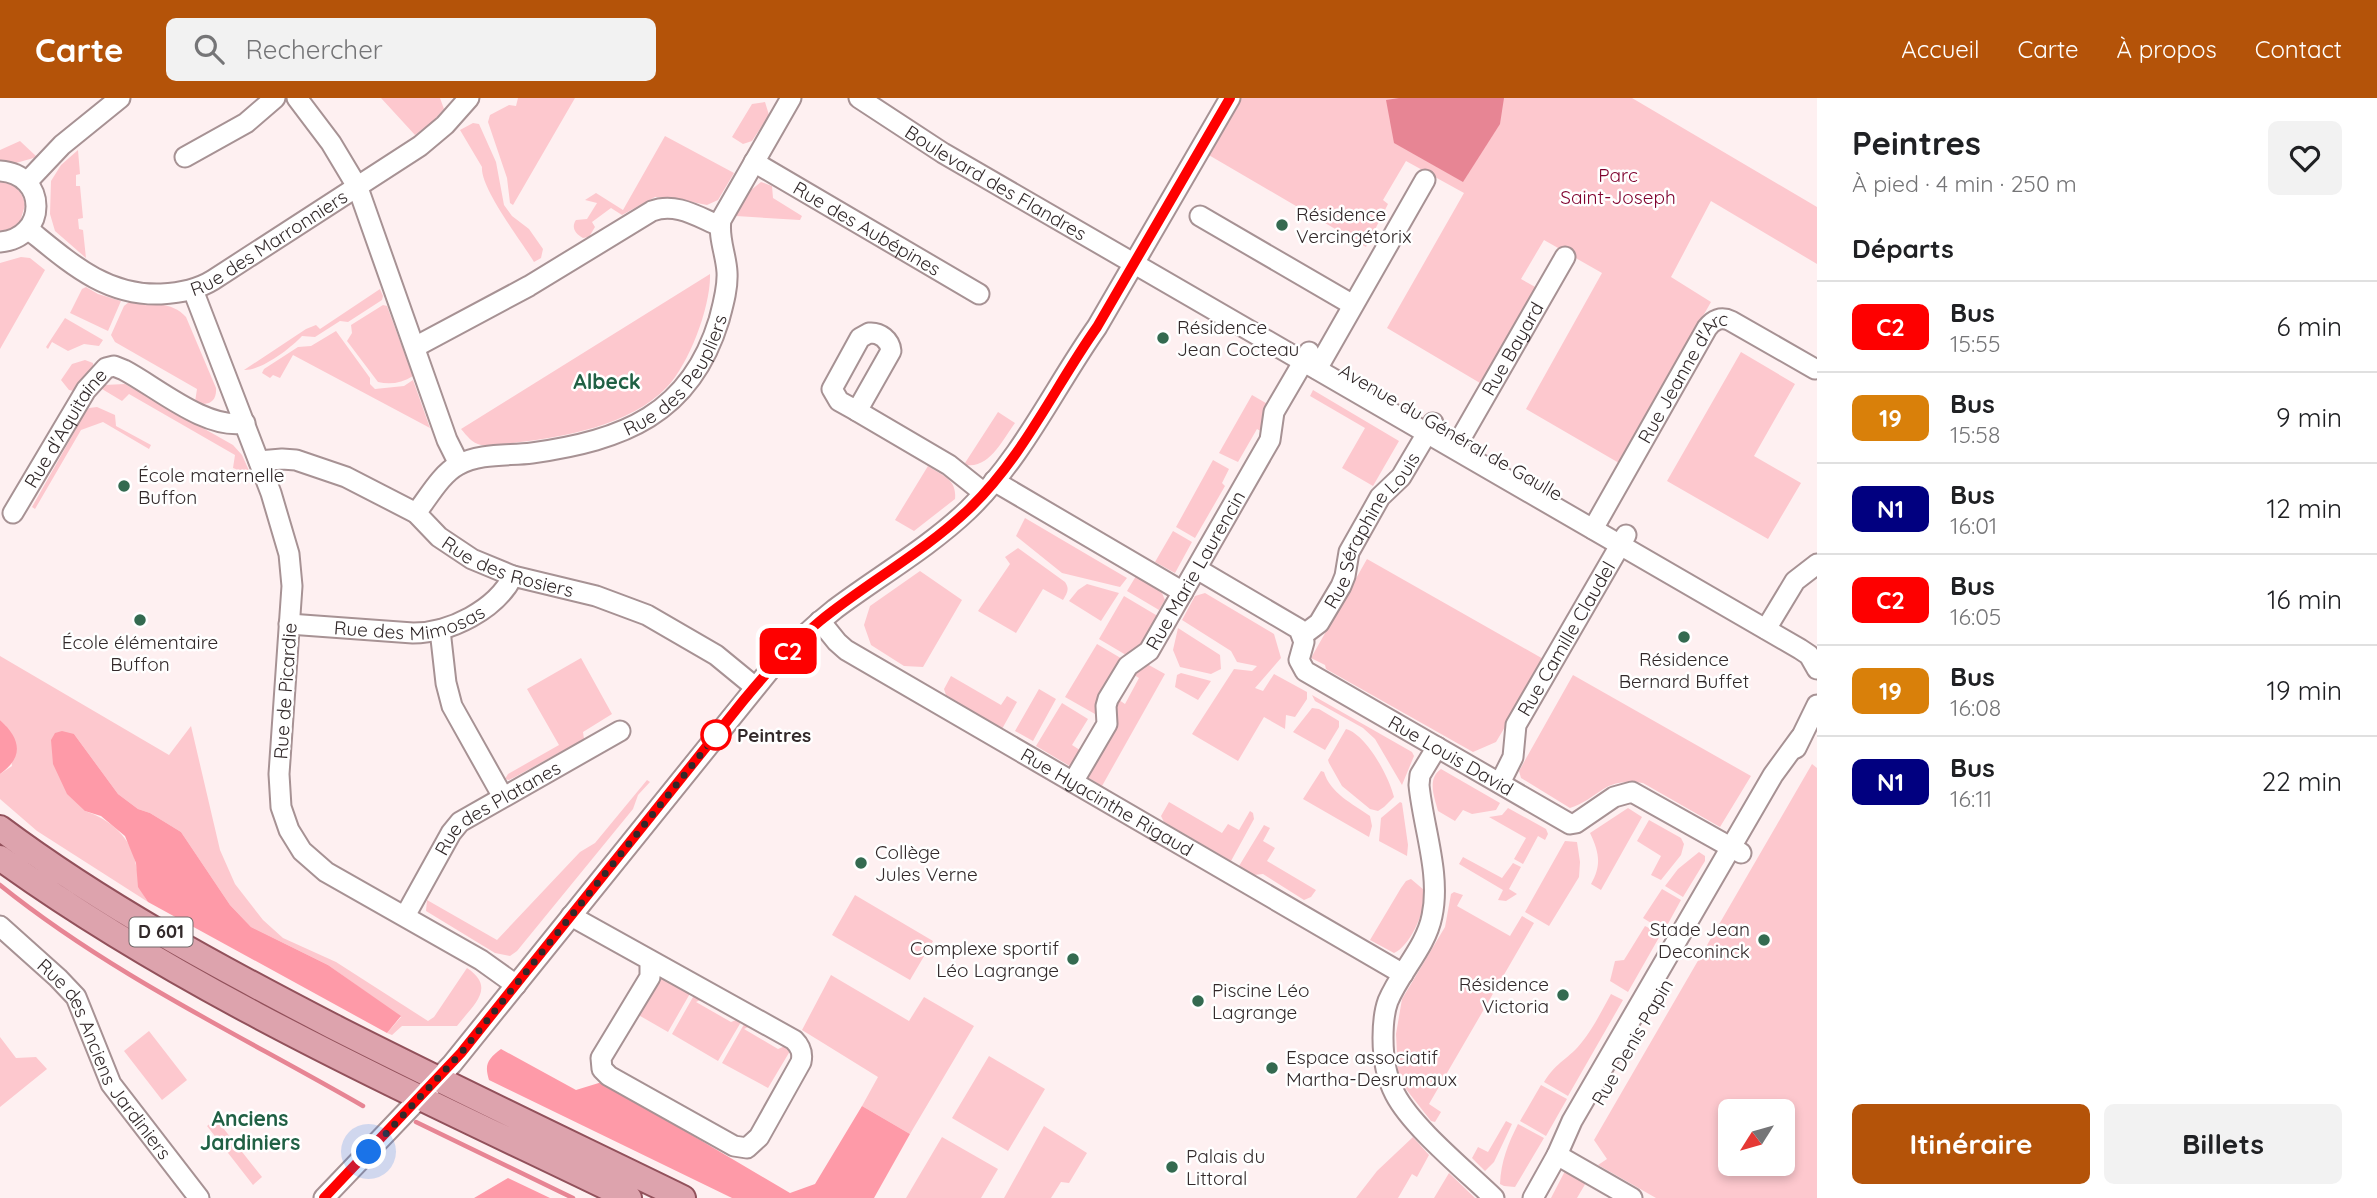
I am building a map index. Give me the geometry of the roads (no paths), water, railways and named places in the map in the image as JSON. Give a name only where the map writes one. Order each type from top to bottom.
[{"type":"main road","name":"D 601","points":[[0,828],[93,891],[212,962],[438,1079],[684,1198]]},
{"type":"main road","name":"D 601","points":[[0,858],[68,904],[157,958],[290,1031],[629,1198]]},
{"type":"street","points":[[26,182],[62,145],[120,98]]},
{"type":"street","points":[[185,157],[246,123],[275,98]]},
{"type":"street","points":[[297,98],[331,143],[358,188],[429,139],[469,98]]},
{"type":"street","points":[[415,347],[529,286],[652,211],[671,207],[720,226],[791,98]]},
{"type":"street","name":"Boulevard des Flandres","points":[[861,98],[950,142],[1132,255]]},
{"type":"street","points":[[324,1198],[438,1079],[755,687],[820,621],[939,534],[989,487],[1033,431],[1081,348],[1097,327],[1215,98]]},
{"type":"street","points":[[1132,255],[1230,98]]},
{"type":"street","name":"Rue des Aubépines","points":[[754,162],[979,294]]},
{"type":"street","points":[[0,171],[13,173],[26,182],[36,205],[34,218],[28,229],[15,239],[0,242]]},
{"type":"street","name":"Rue Marie Laurencin","points":[[1073,782],[1107,724],[1106,706],[1114,689],[1128,666],[1149,651],[1269,440],[1274,412],[1353,305],[1425,180]]},
{"type":"street","name":"Rue des Marronniers","points":[[28,229],[80,271],[113,287],[144,294],[166,294],[193,290],[213,280],[358,188],[447,440],[459,464]]},
{"type":"street","points":[[1199,215],[1353,305]]},
{"type":"street","name":"Rue des Peupliers","points":[[459,464],[481,458],[544,451],[605,437],[641,422],[672,401],[698,369],[719,319],[727,277],[720,226]]},
{"type":"street","name":"Avenue du Général de Gaulle","points":[[1132,255],[1769,624]]},
{"type":"street","name":"Rue Bayard","points":[[1461,438],[1565,257]]},
{"type":"street","name":"Rue de Picardie","points":[[193,290],[281,519],[289,554],[292,586],[279,774],[280,801],[287,824],[299,846],[321,869],[488,964],[516,985]]},
{"type":"street","name":"Rue Jeanne d'Arc","points":[[1596,524],[1707,328],[1714,321],[1727,319],[1815,369]]},
{"type":"street","name":"Rue d'Aquitaine","points":[[13,513],[86,390],[106,368],[114,366],[124,370],[210,420],[231,425],[245,423]]},
{"type":"street","points":[[857,411],[989,487],[1184,592]]},
{"type":"street","name":"Avenue du Général de Gaulle","points":[[1431,428],[1461,438],[1596,524]]},
{"type":"street","name":"Rue Séraphine Louis","points":[[1303,635],[1319,622],[1341,586],[1349,552],[1380,497],[1401,477],[1431,428]]},
{"type":"street","name":"Rue des Rosiers","points":[[259,461],[296,460],[338,474],[416,513],[432,531],[456,549],[493,569],[596,596],[647,615],[716,655],[755,687]]},
{"type":"street","points":[[416,513],[459,464]]},
{"type":"street","name":"Rue Camille Claudel","points":[[1500,783],[1513,757],[1516,725],[1624,540]]},
{"type":"street","points":[[1769,624],[1795,582],[1817,564]]},
{"type":"street","points":[[1197,569],[1293,624],[1303,635]]},
{"type":"street","name":"Rue des Mimosas","points":[[289,624],[413,634],[440,630],[491,603],[506,588],[513,576]]},
{"type":"street","name":"Rue Hyacinthe Rigaud","points":[[820,621],[846,650],[1403,974]]},
{"type":"street","points":[[1769,624],[1817,646]]},
{"type":"street","points":[[1769,624],[1805,653],[1817,669]]},
{"type":"street","points":[[440,630],[446,683],[452,706],[503,797]]},
{"type":"street","name":"Rue Louis David","points":[[1303,635],[1304,642],[1298,660],[1303,669],[1572,824],[1617,795],[1636,793],[1736,851]]},
{"type":"street","name":"Rue Denis Papin","points":[[1533,1198],[1572,1121],[1736,851],[1773,775],[1800,738],[1816,705]]},
{"type":"street","name":"Rue des Platanes","points":[[405,916],[455,827],[466,818],[620,731]]},
{"type":"street","points":[[1437,747],[1420,775],[1419,785],[1434,887],[1433,914],[1428,930],[1389,1000],[1385,1015],[1384,1051],[1390,1082],[1400,1103],[1494,1198]]},
{"type":"street","points":[[571,916],[794,1040],[800,1048],[801,1062],[759,1137],[747,1148],[734,1146],[609,1076],[602,1069],[601,1058],[650,977],[650,961]]},
{"type":"street","name":"Rue des Anciens Jardiniers","points":[[0,926],[76,997],[111,1084],[200,1198]]},
{"type":"street","points":[[1557,1155],[1632,1198]]},
{"type":"waterway","points":[[0,885],[87,948],[132,976],[363,1106]]},
{"type":"waterway","points":[[416,1122],[573,1198]]},
{"type":"place","name":"Résidence Vercingétorix","points":[[1282,225]]},
{"type":"place","name":"Résidence Jean Cocteau","points":[[1163,338]]},
{"type":"place","name":"École maternelle Buffon","points":[[124,486]]},
{"type":"place","name":"École élémentaire Buffon","points":[[140,620]]},
{"type":"place","name":"Résidence Bernard Buffet","points":[[1684,637]]},
{"type":"place","name":"Peintres","points":[[716,735]]},
{"type":"place","name":"Collège Jules Verne","points":[[861,863]]},
{"type":"place","name":"Stade Jean Deconinck","points":[[1764,940]]},
{"type":"place","name":"Complexe sportif Léo Lagrange","points":[[1073,959]]},
{"type":"place","name":"Résidence Victoria","points":[[1563,995]]},
{"type":"place","name":"Piscine Léo Lagrange","points":[[1198,1001]]},
{"type":"place","name":"Espace associatif Martha-Desrumaux","points":[[1272,1068]]},
{"type":"place","name":"Palais du Littoral","points":[[1172,1167]]},
{"type":"district","name":"Albeck","points":[[607,382]]},
{"type":"district","name":"Anciens Jardiniers","points":[[250,1131]]},
{"type":"park label","name":"Parc Saint-Joseph","points":[[1618,186]]}]
